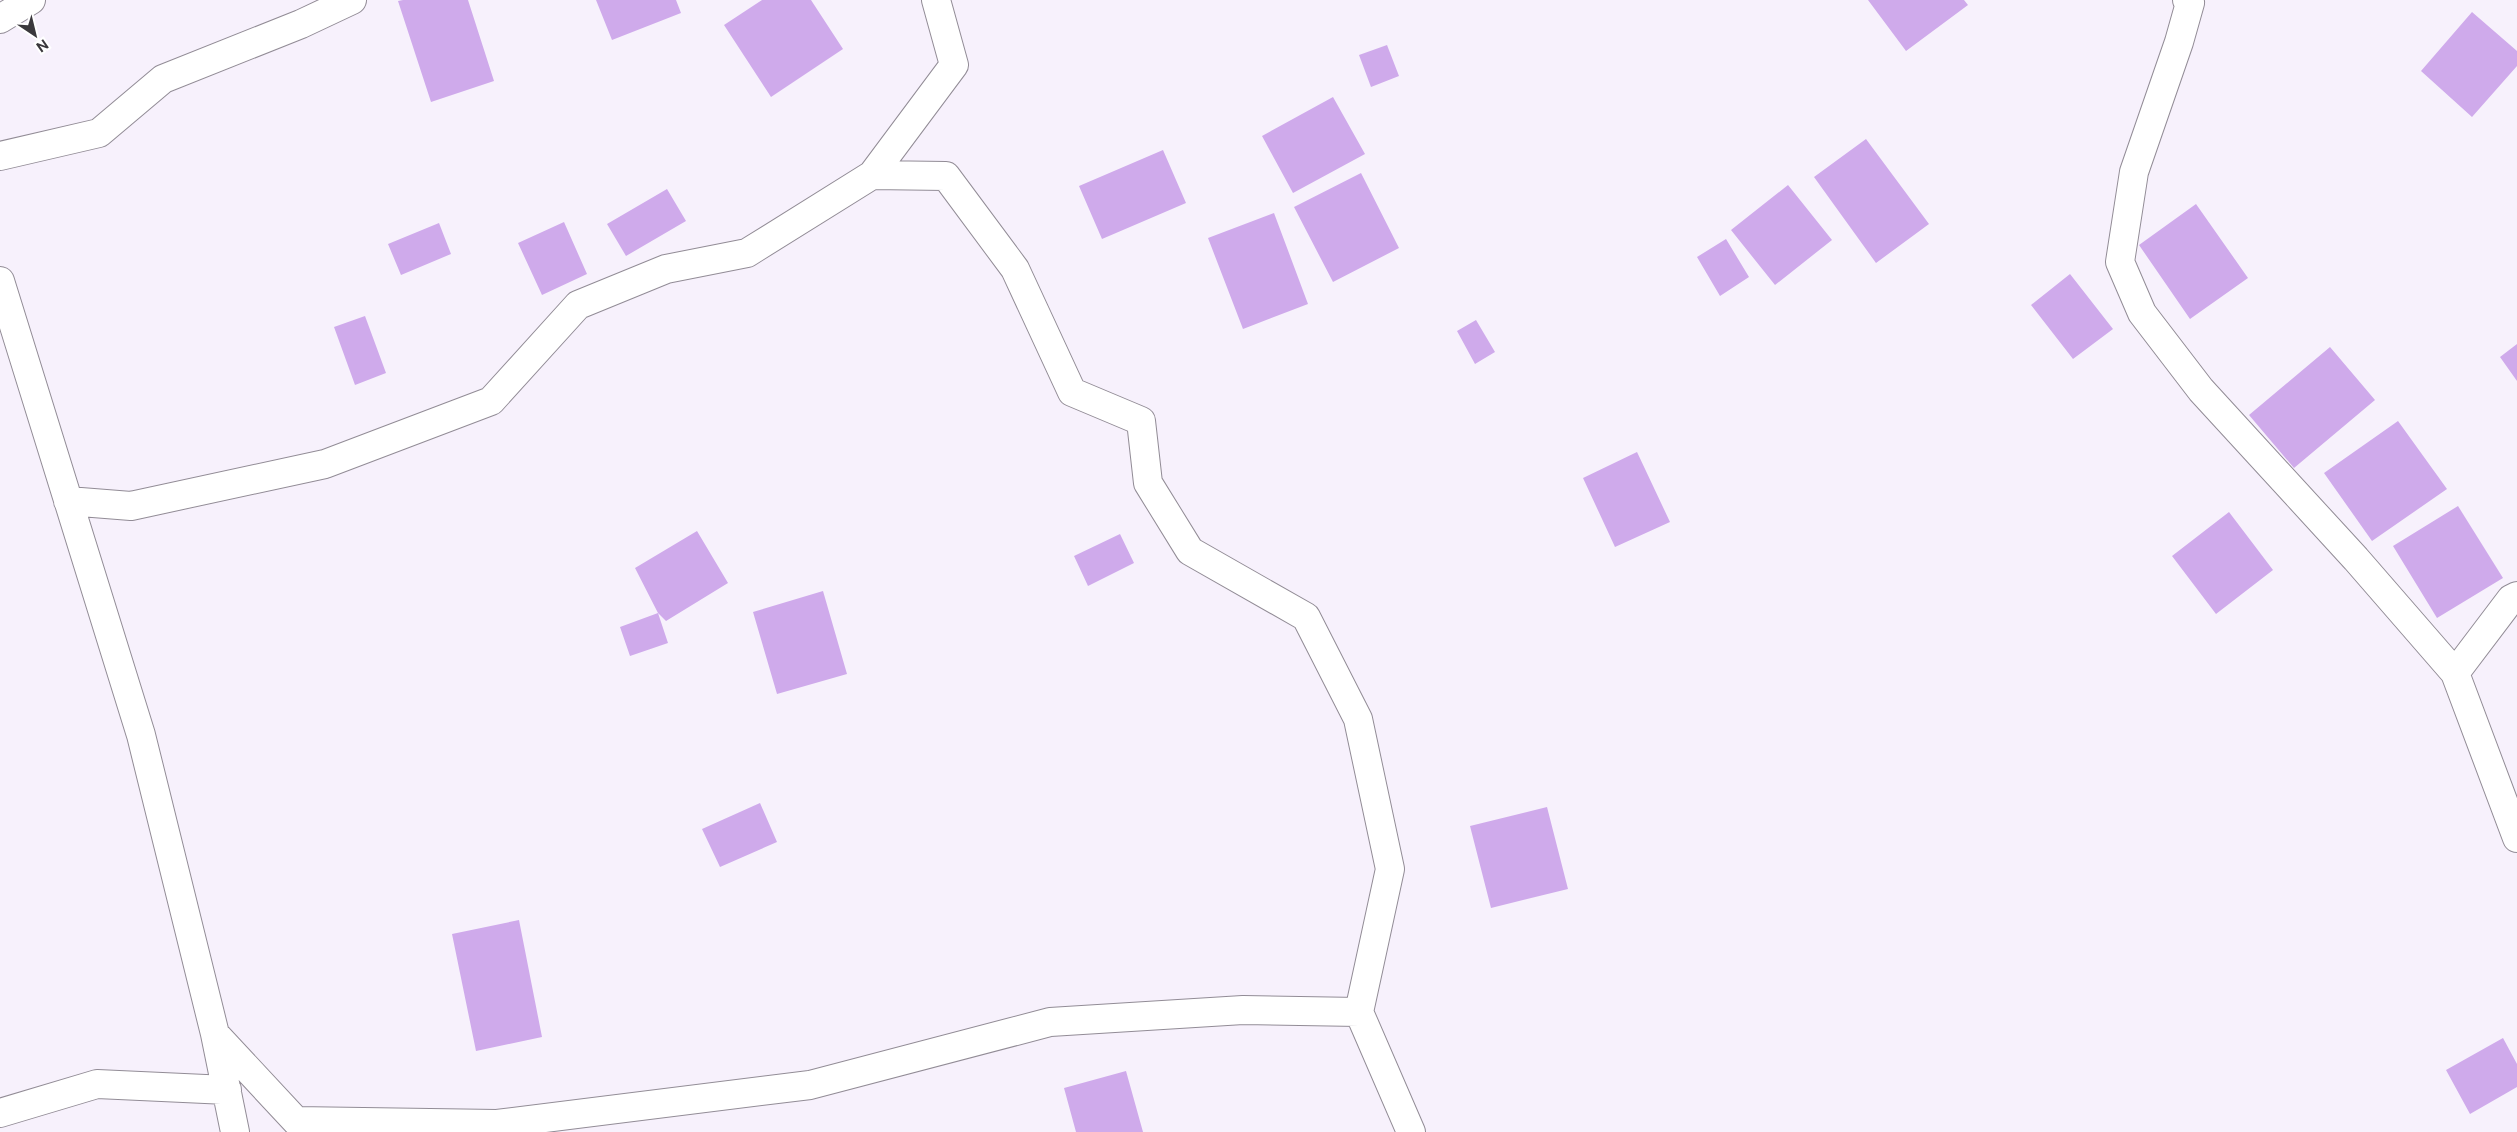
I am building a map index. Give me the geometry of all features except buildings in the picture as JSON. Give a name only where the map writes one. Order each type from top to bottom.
[{"type":"street","points":[[0,19],[31,0]]},
{"type":"street","points":[[0,156],[99,133],[163,79],[301,24],[352,0]]},
{"type":"street","points":[[68,501],[132,506],[325,464],[491,401],[578,305],[666,269],[747,253],[872,175],[954,65],[936,0]]},
{"type":"street","points":[[2187,0],[2190,3],[2179,42],[2134,172],[2120,262],[2142,313],[2201,390],[2356,559],[2455,673],[2517,838]]},
{"type":"street","points":[[872,175],[946,176],[1015,269],[1072,392],[1141,421],[1148,483],[1190,552],[1306,617],[1358,719],[1390,869],[1359,1012],[1412,1132]]},
{"type":"street","points":[[0,281],[140,736],[215,1034],[235,1132]]},
{"type":"street","points":[[2455,673],[2511,599],[2517,596]]},
{"type":"street","points":[[215,1034],[296,1121],[497,1124],[810,1085],[1050,1022],[1243,1010],[1359,1012]]},
{"type":"street","points":[[0,1113],[97,1084],[227,1090]]}]
